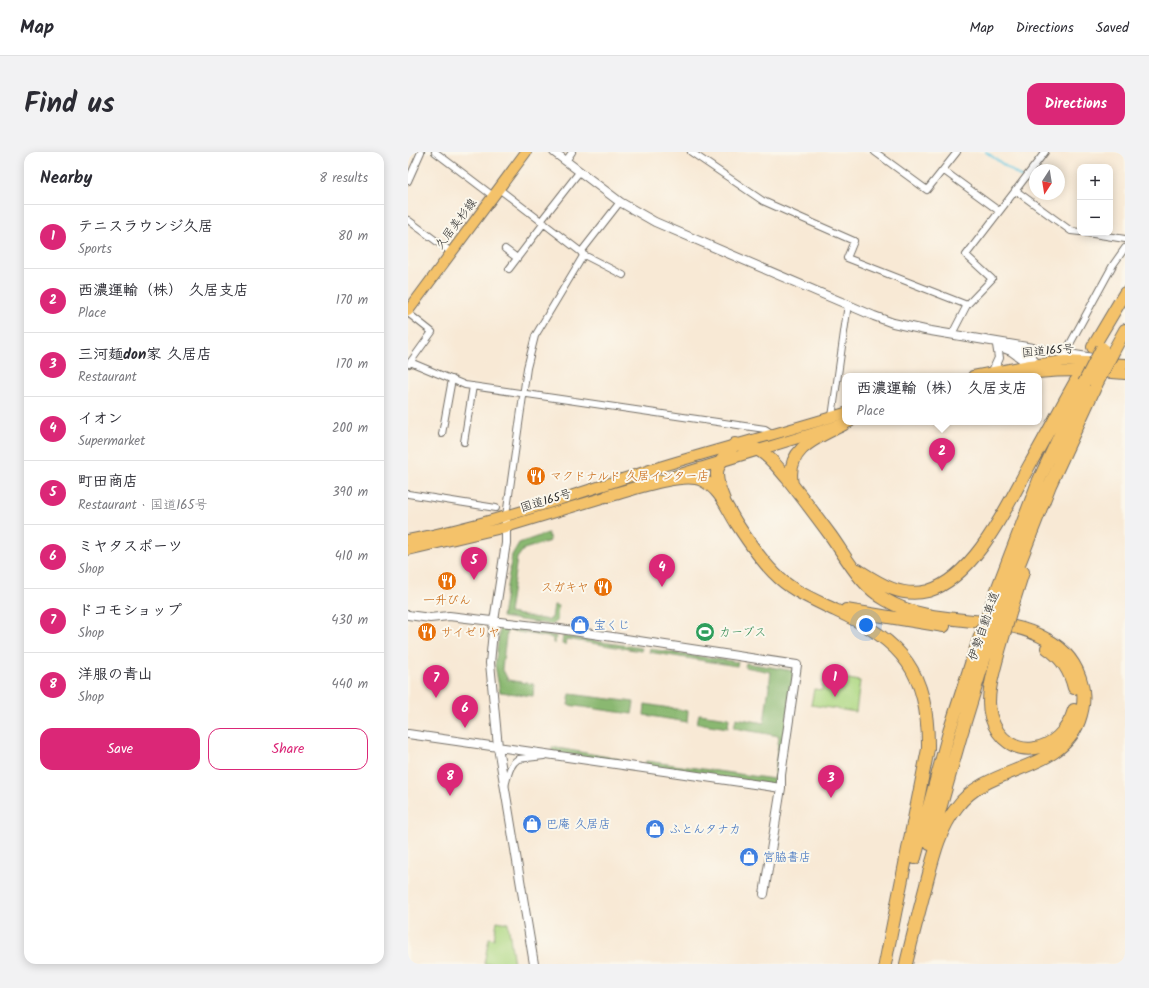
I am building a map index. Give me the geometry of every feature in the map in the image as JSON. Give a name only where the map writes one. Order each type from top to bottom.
[{"type":"highway","points":[[1098,348],[1125,293]]},
{"type":"highway","name":"伊勢自動車道","points":[[900,964],[946,785],[1001,609],[1039,480],[1080,382],[1098,348],[1125,305]]},
{"type":"highway","name":"伊勢自動車道","points":[[1001,609],[1050,485],[1096,384],[1125,330]]},
{"type":"highway","points":[[849,564],[884,586],[903,592],[927,591],[950,580],[962,570],[987,538],[1080,382]]},
{"type":"highway","points":[[792,484],[790,472],[791,466],[800,451],[842,422]]},
{"type":"highway","points":[[885,964],[928,749],[927,715],[922,692],[915,675],[898,650],[881,635],[868,626],[809,599],[788,586],[773,573],[737,524],[717,483],[720,462],[735,444],[757,449],[772,460],[832,537],[849,564],[866,585],[878,595],[907,610],[933,616],[1012,626],[1042,636],[1056,644],[1069,656],[1077,669],[1083,690],[1081,714],[1075,730],[1065,744],[1045,758],[983,783],[965,796],[952,814],[939,840],[906,964]]},
{"type":"highway","points":[[608,496],[671,480],[689,478],[702,480],[724,500]]},
{"type":"highway","points":[[829,607],[904,621],[1010,634],[1028,639],[1045,647],[1058,657],[1068,670],[1073,681],[1076,697],[1075,707],[1067,727],[1062,735],[1050,744],[1029,749],[1021,748],[1006,740],[996,726],[991,718],[988,648]]},
{"type":"highway","name":"伊勢自動車道","points":[[889,964],[934,782],[988,648]]},
{"type":"main road","name":"久居美杉線","points":[[408,312],[526,152]]},
{"type":"main road","name":"国道165号","points":[[1026,373],[1065,361],[1125,364]]},
{"type":"main road","name":"国道165号","points":[[985,373],[993,371],[1036,369],[1125,374]]},
{"type":"main road","name":"国道165号","points":[[408,540],[469,527],[735,444],[832,416],[842,418]]},
{"type":"main road","name":"国道165号","points":[[408,550],[506,527],[720,462],[842,420]]},
{"type":"street","points":[[408,181],[410,169],[421,152]]},
{"type":"street","points":[[435,152],[543,222],[582,253],[623,274]]},
{"type":"street","points":[[554,152],[620,202],[655,222],[893,323],[1007,345],[1065,353],[1125,364]]},
{"type":"street","points":[[566,161],[572,152]]},
{"type":"street","points":[[691,152],[763,201],[854,241],[847,258],[967,305]]},
{"type":"street","points":[[875,152],[927,190],[957,152]]},
{"type":"street","points":[[952,334],[967,305],[992,279],[966,255],[1045,152]]},
{"type":"street","points":[[943,170],[999,211]]},
{"type":"street","points":[[509,269],[580,171]]},
{"type":"street","points":[[1015,190],[1071,231],[1077,232]]},
{"type":"street","points":[[534,964],[498,747],[490,663],[494,621],[506,543],[506,516],[523,394],[535,336],[582,259],[582,253],[620,202]]},
{"type":"street","points":[[409,222],[451,252]]},
{"type":"street","points":[[1106,236],[1125,239]]},
{"type":"street","points":[[1065,353],[1113,265],[1125,248]]},
{"type":"street","points":[[505,249],[517,258]]},
{"type":"street","points":[[832,416],[848,304]]},
{"type":"street","points":[[408,312],[432,332],[409,363],[465,385],[765,429],[773,434]]},
{"type":"street","points":[[952,334],[997,345],[1011,351],[1036,369]]},
{"type":"street","points":[[993,371],[999,358],[997,345]]},
{"type":"street","points":[[1007,345],[1025,352],[1036,369]]},
{"type":"street","points":[[442,434],[452,379]]},
{"type":"street","points":[[464,442],[473,386]]},
{"type":"street","points":[[408,494],[496,508]]},
{"type":"street","points":[[408,615],[430,618],[449,616],[560,629],[797,665],[781,775],[781,788],[764,894]]},
{"type":"street","points":[[408,734],[781,788]]},
{"type":"street","points":[[505,787],[510,767],[518,759],[551,755]]},
{"type":"green space","points":[[548,533],[550,541],[524,549],[517,558],[509,613],[548,620],[552,618],[554,605],[558,606],[557,621],[552,625],[502,617],[512,555],[519,543]]},
{"type":"green space","points":[[500,627],[556,636],[555,643],[553,643],[553,638],[507,630],[502,668],[508,680],[534,684],[533,696],[500,692],[495,665]]},
{"type":"green space","points":[[563,636],[642,648],[641,651],[566,639],[565,645],[562,644]]},
{"type":"green space","points":[[650,649],[738,662],[737,666],[649,652]]},
{"type":"green space","points":[[746,663],[794,671],[778,786],[645,767],[646,761],[774,779],[779,736],[734,728],[736,718],[764,723],[771,672],[745,667]]},
{"type":"green space","points":[[825,675],[860,681],[856,712],[811,705],[814,689],[822,690]]},
{"type":"green space","points":[[570,694],[634,702],[632,714],[568,705]]},
{"type":"green space","points":[[645,704],[688,711],[687,722],[644,715]]},
{"type":"green space","points":[[699,714],[729,718],[728,728],[697,723]]},
{"type":"green space","points":[[552,747],[619,759],[619,762],[552,753]]},
{"type":"green space","points":[[497,921],[508,923],[514,964],[484,964],[489,938],[494,939]]},
{"type":"waterway","points":[[986,152],[1022,178]]},
{"type":"place","name":"西濃運輸（株） 久居支店","points":[[942,471]]},
{"type":"place","name":"マクドナルド 久居インター店","points":[[536,476]]},
{"type":"place","name":"町田商店","points":[[474,580]]},
{"type":"place","name":"一升びん","points":[[447,581]]},
{"type":"place","name":"スガキヤ","points":[[603,587]]},
{"type":"place","name":"イオン","points":[[662,587]]},
{"type":"place","name":"宝くじ","points":[[580,625]]},
{"type":"place","name":"サイゼリヤ","points":[[427,632]]},
{"type":"place","name":"カーブス","points":[[705,632]]},
{"type":"place","name":"テニスラウンジ久居","points":[[835,697]]},
{"type":"place","name":"ドコモショップ","points":[[436,698]]},
{"type":"place","name":"ミヤタスポーツ","points":[[465,728]]},
{"type":"place","name":"洋服の青山","points":[[450,796]]},
{"type":"place","name":"三河麺don家 久居店","points":[[831,798]]},
{"type":"place","name":"巴庵 久居店","points":[[532,824]]},
{"type":"place","name":"ふとんタナカ","points":[[655,829]]},
{"type":"place","name":"宮脇書店","points":[[749,857]]}]
